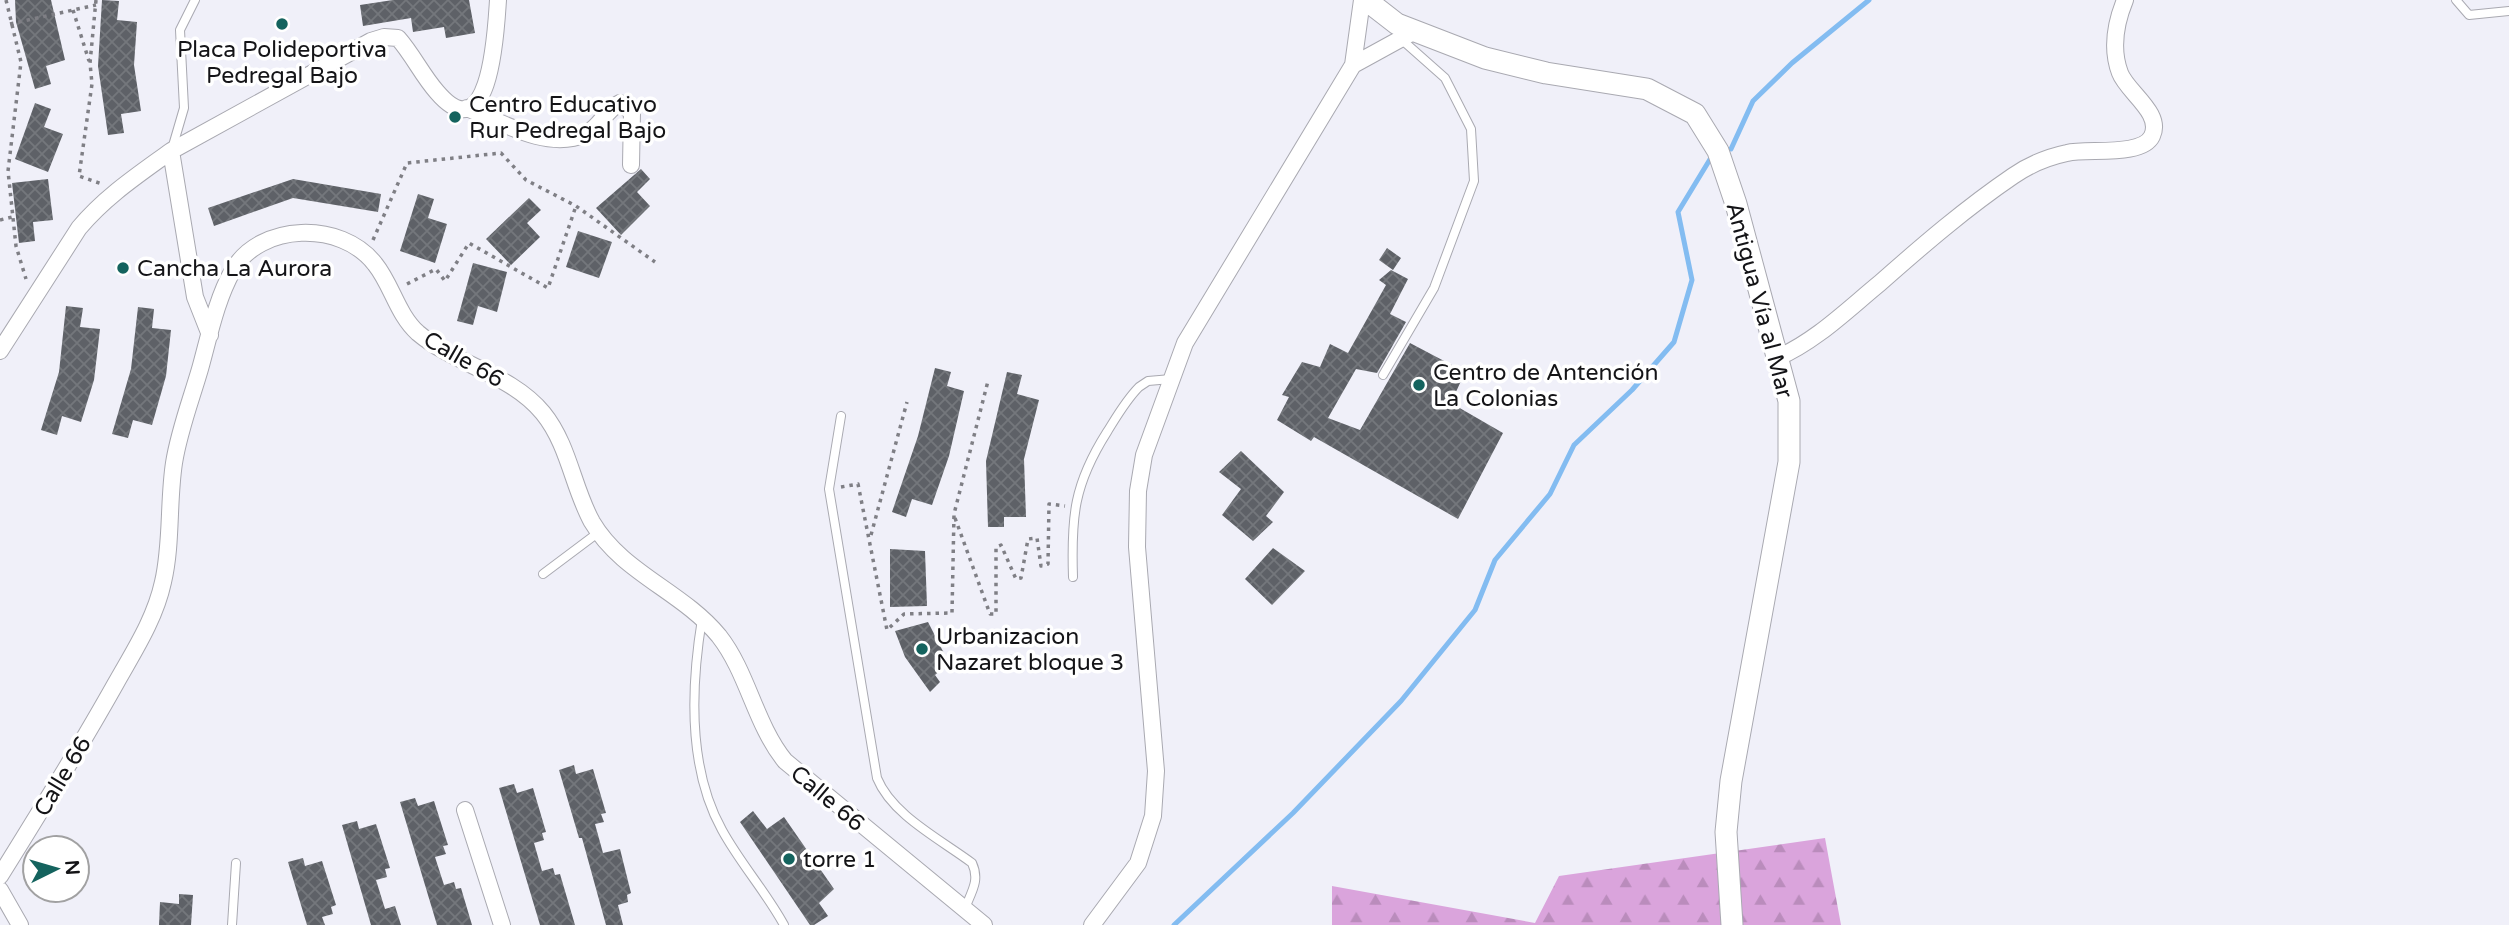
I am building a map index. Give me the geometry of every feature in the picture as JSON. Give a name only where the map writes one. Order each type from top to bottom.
[{"type":"main road","name":"Antigua Vía al Mar","points":[[1364,0],[1408,35],[1485,58],[1558,75],[1647,89],[1695,114],[1718,151],[1789,401],[1789,462],[1731,781],[1726,832],[1732,925]]},
{"type":"street","points":[[467,108],[485,90],[494,50],[498,0]]},
{"type":"street","points":[[1092,925],[1138,863],[1153,816],[1156,771],[1137,547],[1138,491],[1144,455],[1185,343],[1353,65],[1364,0]]},
{"type":"street","points":[[1777,358],[1798,349],[1826,328],[1943,228],[2015,174],[2067,153],[2138,148],[2150,139],[2154,128],[2152,115],[2126,86],[2116,56],[2119,16],[2126,0]]},
{"type":"street","points":[[1353,65],[1408,35]]},
{"type":"street","points":[[0,351],[79,228],[112,193],[171,151],[371,41],[384,37],[398,38],[437,93],[456,107],[467,108],[553,140],[588,134],[609,108],[620,103],[632,112],[631,165]]},
{"type":"street","points":[[171,151],[195,296],[210,335]]},
{"type":"street","name":"Calle 66","points":[[0,876],[74,757],[153,617],[164,581],[174,464],[210,335],[234,269],[246,253],[263,240],[309,233],[334,237],[367,255],[377,265],[390,292],[417,332],[522,393],[544,414],[565,452],[592,521],[599,532],[628,565],[666,587],[720,638],[769,742],[785,761],[984,925]]},
{"type":"street","points":[[465,810],[502,925]]},
{"type":"street","points":[[0,890],[20,925]]},
{"type":"lane","points":[[171,151],[184,108],[180,30],[195,0]]},
{"type":"lane","points":[[2456,0],[2469,15],[2509,11]]},
{"type":"lane","points":[[1383,375],[1434,288],[1474,181],[1471,130],[1446,78],[1408,35]]},
{"type":"lane","points":[[1073,577],[1071,530],[1074,507],[1088,462],[1130,396],[1148,381],[1171,379]]},
{"type":"lane","points":[[841,416],[829,489],[877,778],[883,792],[896,806],[972,863],[977,873],[977,882],[965,908]]},
{"type":"lane","points":[[543,574],[599,532]]},
{"type":"lane","points":[[702,619],[696,654],[697,742],[706,787],[723,832],[784,925]]},
{"type":"lane","points":[[232,925],[236,863]]},
{"type":"path","points":[[6,0],[21,62],[8,171],[12,217],[30,305]]},
{"type":"path","points":[[10,24],[96,3],[90,63],[92,84],[79,176],[104,185],[112,193]]},
{"type":"path","points":[[73,10],[90,63]]},
{"type":"path","points":[[367,255],[408,163],[501,153],[527,180],[576,206],[654,262]]},
{"type":"path","points":[[390,292],[436,268],[444,281],[469,243],[548,288],[576,206]]},
{"type":"path","points":[[0,220],[12,217]]},
{"type":"path","points":[[829,489],[858,484],[887,630],[904,614],[951,613],[954,513],[988,382]]},
{"type":"path","points":[[870,536],[907,401]]},
{"type":"path","points":[[954,513],[990,614],[996,614],[996,547],[1001,545],[1016,579],[1021,578],[1028,540],[1037,538],[1041,566],[1048,564],[1049,504],[1074,507]]},
{"type":"green space","points":[[1825,838],[1841,925],[1332,925],[1332,886],[1535,923],[1559,876]]},
{"type":"building","points":[[15,0],[51,0],[65,60],[46,66],[51,84],[35,89],[16,22]]},
{"type":"building","points":[[102,0],[119,1],[117,20],[137,22],[134,65],[141,111],[121,114],[124,133],[108,135],[98,66]]},
{"type":"building","points":[[393,0],[469,0],[475,33],[446,38],[444,27],[413,32],[411,18],[363,26],[360,5]]},
{"type":"building","points":[[35,103],[51,109],[44,127],[63,134],[48,172],[15,159]]},
{"type":"building","points":[[641,169],[650,179],[637,192],[650,206],[621,235],[596,208]]},
{"type":"building","points":[[48,179],[53,220],[33,222],[35,241],[19,243],[12,183]]},
{"type":"building","points":[[293,179],[381,194],[378,212],[293,198],[214,226],[208,208]]},
{"type":"building","points":[[418,194],[434,199],[428,218],[447,224],[435,263],[400,251]]},
{"type":"building","points":[[529,198],[541,210],[527,223],[540,237],[511,265],[486,239]]},
{"type":"building","points":[[578,231],[612,242],[599,278],[566,267]]},
{"type":"building","points":[[1387,248],[1401,258],[1393,270],[1379,260]]},
{"type":"building","points":[[473,263],[507,272],[497,312],[478,306],[473,325],[457,321]]},
{"type":"building","points":[[1391,270],[1408,279],[1390,314],[1406,322],[1377,373],[1356,369],[1328,418],[1360,430],[1410,343],[1465,372],[1451,403],[1503,433],[1458,519],[1314,437],[1311,441],[1277,420],[1289,397],[1282,395],[1302,362],[1320,367],[1330,344],[1348,353],[1386,285],[1379,280]]},
{"type":"building","points":[[66,306],[83,308],[80,327],[100,329],[94,380],[81,422],[62,416],[57,435],[41,430],[59,372]]},
{"type":"building","points":[[138,307],[154,309],[152,328],[171,330],[166,376],[152,425],[133,420],[128,438],[112,434],[131,369]]},
{"type":"building","points":[[935,368],[951,372],[947,386],[964,391],[949,456],[932,505],[912,499],[906,517],[892,512],[918,436]]},
{"type":"building","points":[[1007,372],[1022,375],[1017,394],[1039,400],[1024,459],[1026,517],[1004,517],[1004,527],[988,527],[986,461]]},
{"type":"building","points":[[1241,451],[1284,492],[1266,516],[1273,522],[1253,541],[1222,515],[1241,489],[1219,472]]},
{"type":"building","points":[[1273,548],[1305,571],[1272,605],[1245,579]]},
{"type":"building","points":[[890,549],[925,551],[927,606],[890,607]]},
{"type":"building","name":"Urbanizacion Nazaret bloque 3","points":[[928,622],[949,663],[935,675],[940,682],[930,692],[905,657],[895,631]]},
{"type":"building","points":[[574,765],[576,774],[593,769],[606,813],[601,814],[604,822],[595,824],[603,853],[620,849],[631,893],[627,895],[628,902],[618,905],[623,925],[606,925],[582,838],[579,838],[559,770]]},
{"type":"building","points":[[514,784],[517,793],[533,788],[546,832],[542,833],[544,840],[534,843],[542,871],[553,868],[555,875],[560,874],[575,925],[540,925],[499,788]]},
{"type":"building","points":[[415,798],[418,806],[434,801],[448,845],[443,846],[446,854],[435,857],[444,885],[454,882],[456,889],[461,888],[472,925],[437,925],[400,802]]},
{"type":"building","name":"torre 1","points":[[753,811],[767,829],[784,817],[834,889],[819,903],[828,916],[814,925],[810,925],[740,822]]},
{"type":"building","points":[[357,821],[359,829],[376,824],[390,868],[385,869],[387,877],[376,880],[385,909],[395,906],[401,925],[371,925],[342,825]]},
{"type":"building","points":[[303,858],[305,866],[322,861],[336,905],[331,907],[333,914],[322,917],[325,925],[307,925],[288,862]]},
{"type":"building","points":[[179,894],[193,895],[191,925],[159,925],[160,902],[179,904]]},
{"type":"waterway","points":[[1731,149],[1753,101],[1792,63],[1869,0]]},
{"type":"waterway","points":[[1174,925],[1293,813],[1401,701],[1475,610],[1495,560],[1550,494],[1574,445],[1632,390],[1674,342],[1692,280],[1678,212],[1712,156]]},
{"type":"place","name":"Placa Polideportiva Pedregal Bajo","points":[[282,24]]},
{"type":"place","name":"Centro Educativo Rur Pedregal Bajo","points":[[455,117]]},
{"type":"place","name":"Cancha La Aurora","points":[[123,268]]},
{"type":"place","name":"Centro de Antención La Colonias","points":[[1419,385]]},
{"type":"place","name":"Urbanizacion Nazaret bloque 3","points":[[922,649]]},
{"type":"place","name":"torre 1","points":[[789,859]]}]
